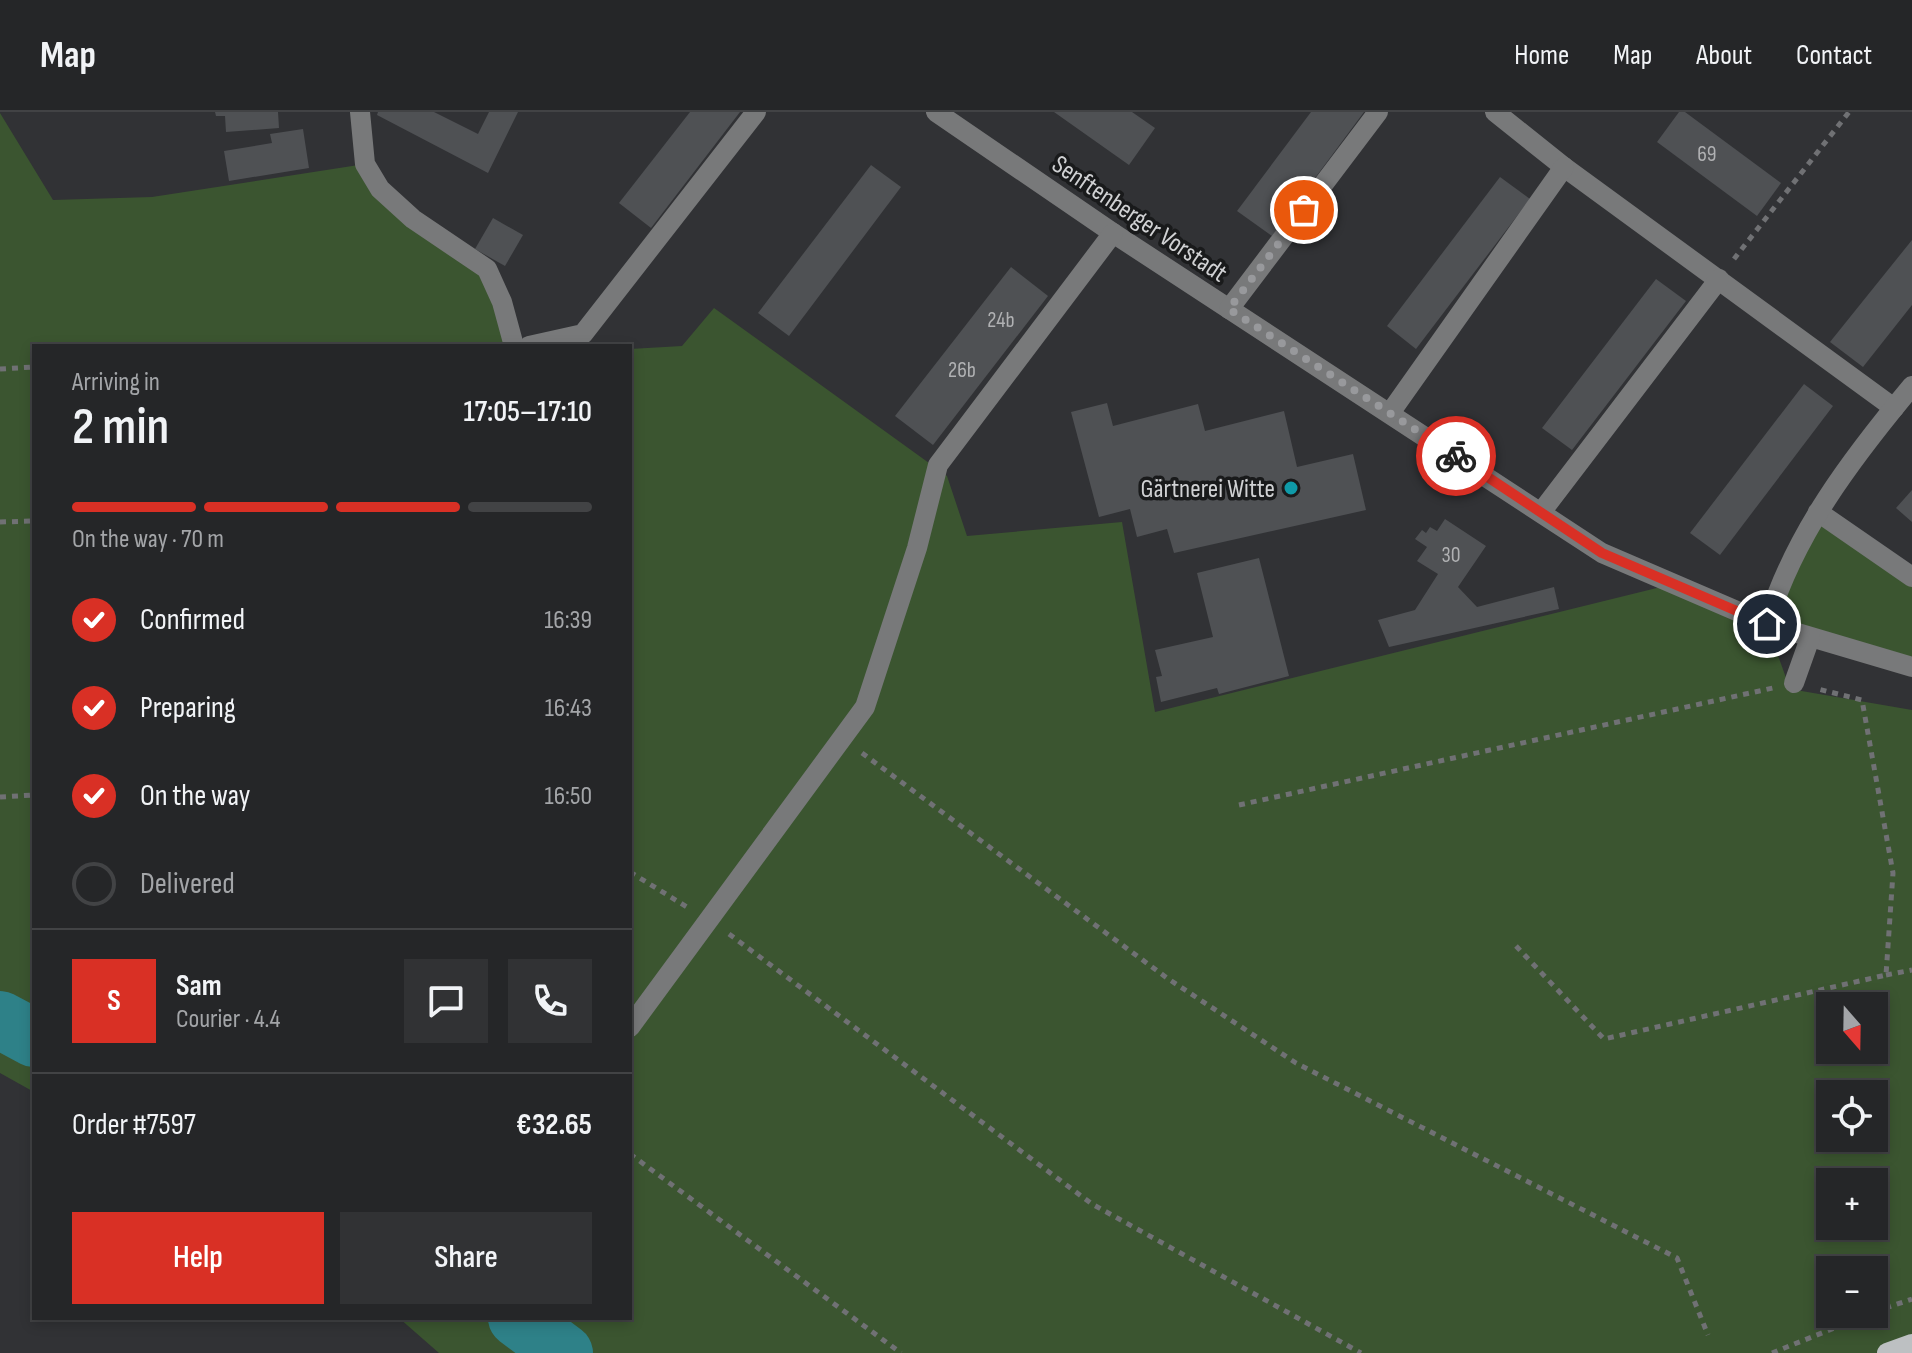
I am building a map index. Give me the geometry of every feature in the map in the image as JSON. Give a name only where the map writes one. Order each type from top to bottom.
[{"type":"main road","points":[[1887,1353],[1912,1344]]},
{"type":"street","points":[[360,112],[365,164],[380,189],[413,219],[487,269],[502,302],[513,344]]},
{"type":"street","points":[[538,344],[583,334],[756,112]]},
{"type":"street","name":"Senftenberger Vorstadt","points":[[936,112],[1113,233],[1602,553],[1767,624],[1912,667]]},
{"type":"street","points":[[1229,309],[1378,112]]},
{"type":"street","points":[[1495,112],[1564,167],[1894,408]]},
{"type":"street","points":[[1390,413],[1564,167]]},
{"type":"street","points":[[632,1024],[865,707],[917,548],[938,465],[1113,233]]},
{"type":"street","points":[[1542,511],[1719,279]]},
{"type":"street","points":[[1767,624],[1790,561],[1818,512],[1912,386]]},
{"type":"street","points":[[1818,512],[1912,577]]},
{"type":"street","points":[[1794,683],[1810,638]]},
{"type":"path","points":[[1719,279],[1849,112]]},
{"type":"path","points":[[0,369],[32,367]]},
{"type":"path","points":[[0,522],[32,521]]},
{"type":"path","points":[[1239,805],[1794,683],[1862,700],[1893,873],[1886,975]]},
{"type":"path","points":[[842,739],[1167,978],[1296,1063],[1677,1258],[1708,1335]]},
{"type":"path","points":[[0,797],[32,795]]},
{"type":"path","points":[[632,873],[709,919],[1092,1204],[1361,1353]]},
{"type":"path","points":[[1516,946],[1604,1039],[1912,970]]},
{"type":"path","points":[[632,1155],[901,1353]]},
{"type":"path","points":[[1888,1307],[1912,1299]]},
{"type":"path","points":[[1772,1353],[1834,1328]]},
{"type":"green space","points":[[0,113],[53,200],[152,197],[365,164],[380,189],[487,269],[512,344],[32,344],[32,1091],[0,1073]]},
{"type":"green space","points":[[714,308],[947,476],[967,536],[1122,522],[1155,712],[1673,584],[1767,624],[1818,512],[1912,578],[1912,666],[1767,625],[1790,689],[1912,710],[1912,1353],[439,1353],[401,1320],[632,1320],[632,349],[682,346]]},
{"type":"building","points":[[215,112],[278,112],[279,128],[226,132],[225,116],[216,116]]},
{"type":"building","points":[[378,112],[434,112],[478,134],[489,112],[518,112],[488,173],[377,115]]},
{"type":"building","points":[[690,112],[740,112],[651,228],[619,203]]},
{"type":"building","points":[[1054,112],[1132,112],[1155,128],[1129,165]]},
{"type":"building","points":[[1311,112],[1364,112],[1272,236],[1237,211]]},
{"type":"building","points":[[1679,112],[1685,112],[1781,183],[1757,216],[1657,142]]},
{"type":"building","points":[[303,129],[309,168],[229,181],[224,151],[272,143],[270,134]]},
{"type":"building","points":[[871,165],[901,187],[789,336],[758,313]]},
{"type":"building","points":[[1500,177],[1530,199],[1416,349],[1387,326]]},
{"type":"building","points":[[493,218],[523,235],[505,266],[475,249]]},
{"type":"building","points":[[1912,240],[1912,305],[1863,367],[1830,342]]},
{"type":"building","points":[[1011,267],[1048,296],[933,445],[895,416]]},
{"type":"building","points":[[1656,279],[1686,301],[1572,450],[1542,428]]},
{"type":"building","points":[[1804,384],[1833,406],[1720,555],[1690,533]]},
{"type":"building","points":[[1107,403],[1113,426],[1198,404],[1205,431],[1284,411],[1297,467],[1353,454],[1366,510],[1174,553],[1167,529],[1137,537],[1130,509],[1099,517],[1071,412]]},
{"type":"building","points":[[1912,490],[1912,522],[1896,508]]},
{"type":"building","points":[[1445,519],[1486,546],[1458,587],[1477,607],[1554,587],[1559,609],[1389,647],[1378,620],[1415,610],[1438,574],[1417,561],[1427,547],[1415,539],[1422,530],[1426,533],[1430,527],[1437,531]]},
{"type":"building","points":[[1259,558],[1289,676],[1219,694],[1217,688],[1161,702],[1156,677],[1162,676],[1155,650],[1213,637],[1197,573]]},
{"type":"waterway","points":[[0,1020],[32,1037]]},
{"type":"waterway","points":[[520,1320],[564,1353]]},
{"type":"way so far","points":[[1304,210],[1229,309],[1456,456]]},
{"type":"place","name":"Gärtnerei Witte","points":[[1291,488]]},
{"type":"route","points":[[1456,456],[1602,553],[1767,624]]}]
